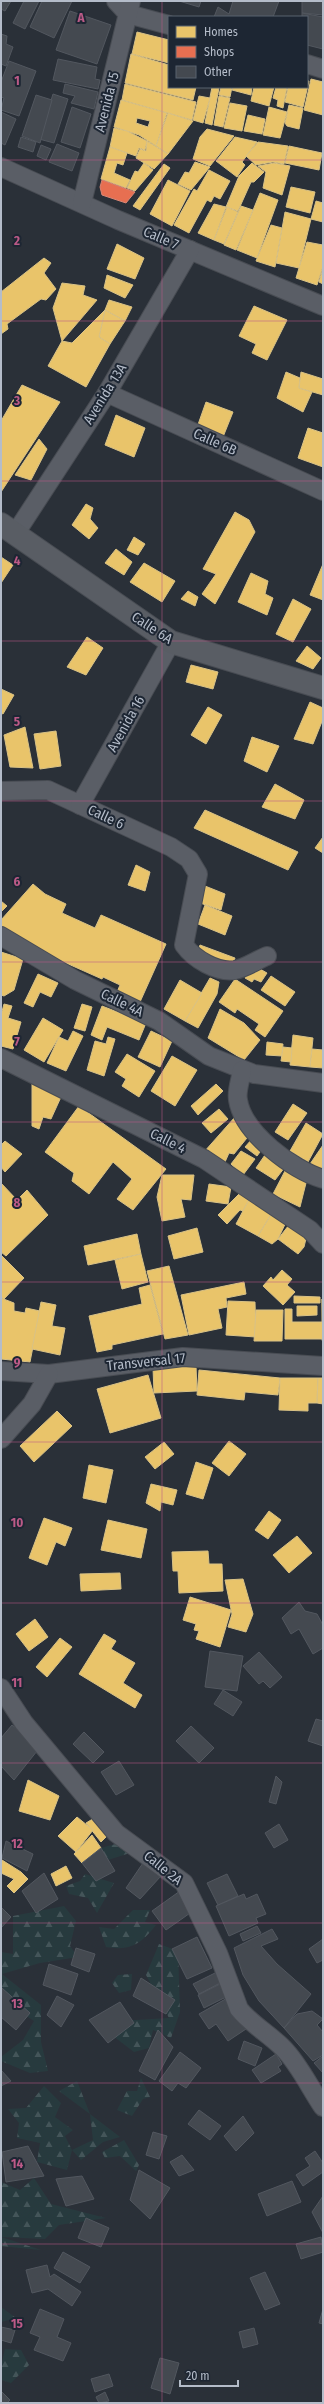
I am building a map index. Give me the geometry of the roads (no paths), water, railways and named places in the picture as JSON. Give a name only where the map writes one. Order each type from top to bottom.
[{"type":"street","points":[[125,5],[168,25]]},
{"type":"street","name":"Avenida 15","points":[[82,203],[125,5]]},
{"type":"street","points":[[308,64],[323,69]]},
{"type":"street","name":"Calle 7","points":[[1,166],[190,250],[323,306]]},
{"type":"street","name":"Avenida 13A","points":[[8,529],[107,393],[190,250]]},
{"type":"street","name":"Calle 6B","points":[[107,393],[323,491]]},
{"type":"street","name":"Calle 6A","points":[[8,529],[171,642],[323,688]]},
{"type":"street","name":"Avenida 16","points":[[80,805],[171,642]]},
{"type":"street","name":"Calle 6","points":[[1,791],[48,790],[171,847],[189,859],[198,874],[184,945],[196,959],[226,970],[236,970],[267,956]]},
{"type":"street","name":"Calle 4A","points":[[1,936],[75,980],[159,1021],[209,1056],[254,1074],[323,1084]]},
{"type":"street","name":"Calle 4","points":[[1,1058],[204,1159],[310,1230],[323,1244]]},
{"type":"street","points":[[242,1070],[238,1100],[249,1126],[284,1158],[306,1174],[323,1179]]},
{"type":"street","name":"Transversal 17","points":[[1,1371],[49,1374],[183,1357],[323,1366]]},
{"type":"street","points":[[1,1439],[32,1404],[49,1374]]},
{"type":"street","name":"Calle 2A","points":[[1,1688],[24,1723],[116,1833],[184,1883],[218,1953],[239,2009],[245,2017],[265,2030],[284,2049],[323,2107]]}]
